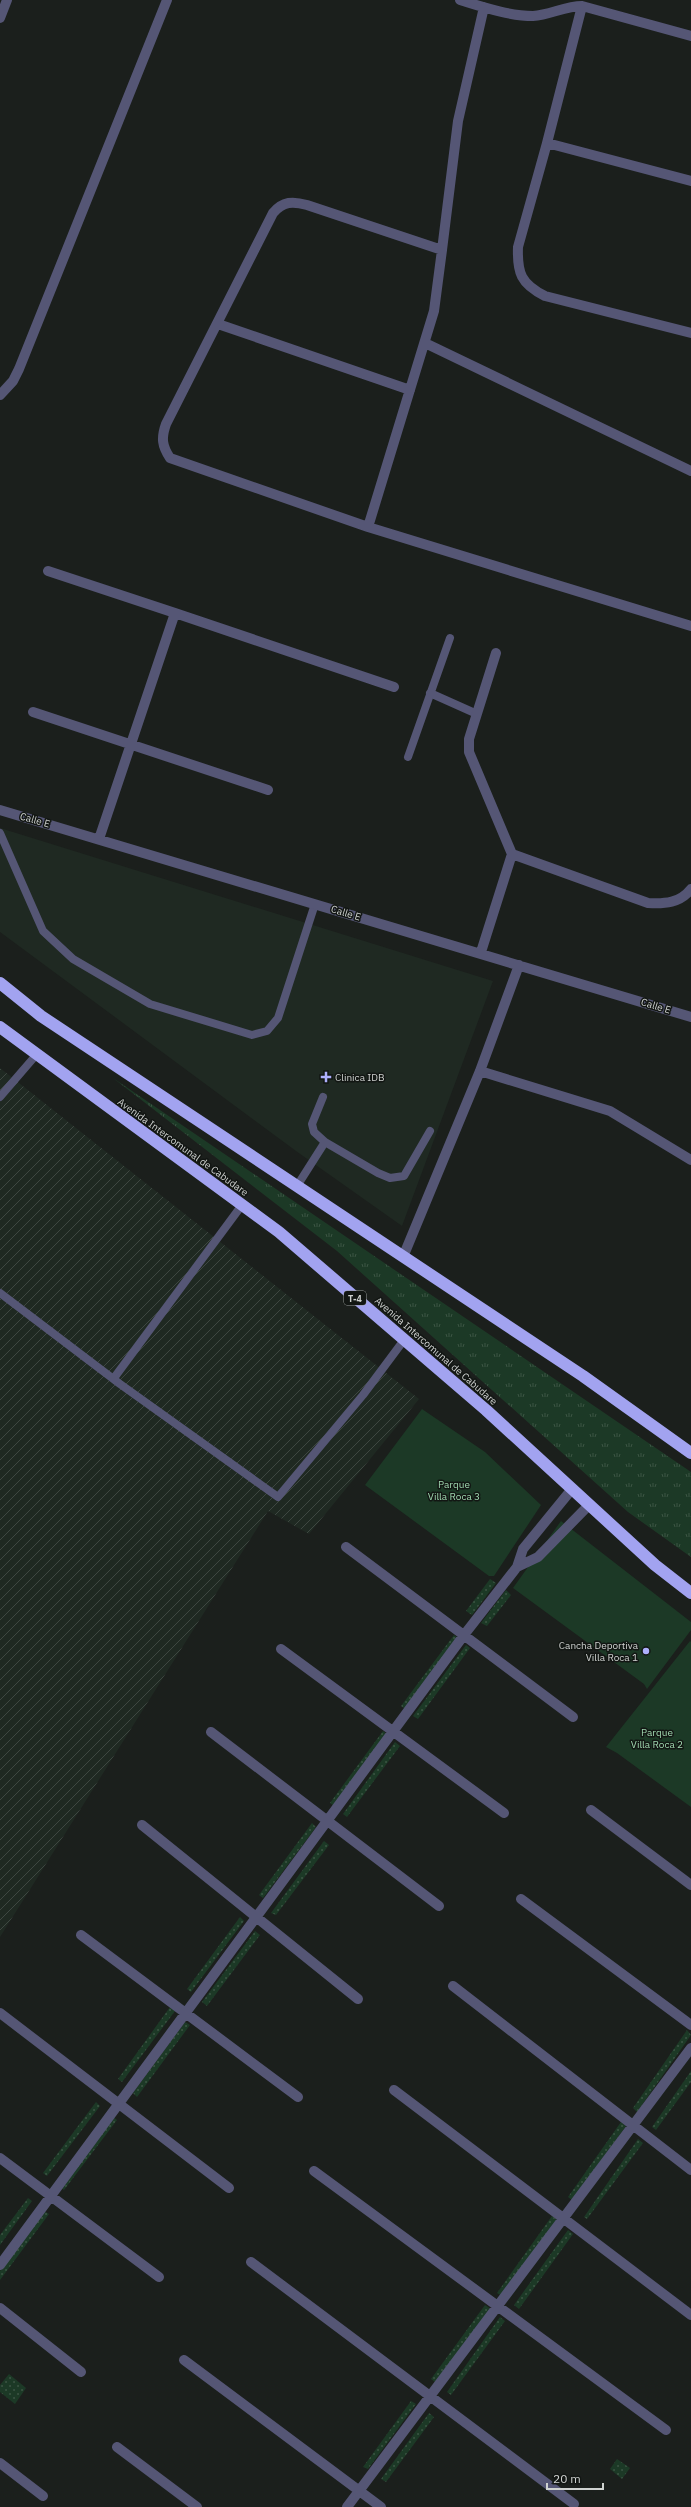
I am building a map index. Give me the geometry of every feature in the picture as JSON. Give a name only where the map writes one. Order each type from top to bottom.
[{"type":"highway","points":[[0,983],[42,1016],[582,1376],[691,1453]]},
{"type":"highway","name":"Avenida Intercomunal de Cabudare","points":[[0,1027],[279,1232],[486,1410],[655,1565],[691,1593]]},
{"type":"street","points":[[0,395],[13,381],[19,369],[166,0]]},
{"type":"street","points":[[460,0],[484,7],[533,16],[570,6],[582,6],[691,36]]},
{"type":"street","points":[[0,18],[4,2]]},
{"type":"street","points":[[582,6],[518,247],[518,263],[522,278],[531,289],[545,296],[691,333]]},
{"type":"street","points":[[368,527],[434,311],[458,121],[484,7]]},
{"type":"street","points":[[547,142],[691,181]]},
{"type":"street","points":[[442,250],[307,205],[287,202],[279,206],[273,213],[166,424],[162,434],[163,447],[170,458],[368,527],[691,626]]},
{"type":"street","points":[[218,324],[410,390]]},
{"type":"street","points":[[425,343],[691,471]]},
{"type":"street","points":[[48,571],[394,686]]},
{"type":"street","points":[[99,839],[175,613]]},
{"type":"street","points":[[481,952],[512,854],[469,752],[469,739],[496,653]]},
{"type":"street","points":[[32,712],[131,743],[268,790]]},
{"type":"street","name":"Calle E","points":[[0,810],[481,952],[518,965],[691,1017]]},
{"type":"street","points":[[512,854],[648,903],[666,904],[685,897],[691,889]]},
{"type":"street","points":[[403,1257],[480,1071],[518,965]]},
{"type":"street","points":[[480,1071],[610,1111],[691,1160]]},
{"type":"street","points":[[0,2264],[119,2106],[185,2013],[464,1635],[517,1567],[524,1549],[572,1489]]},
{"type":"street","points":[[517,1567],[538,1557],[589,1505]]},
{"type":"street","points":[[346,1547],[573,1717]]},
{"type":"street","points":[[281,1649],[504,1814]]},
{"type":"street","points":[[211,1732],[439,1906]]},
{"type":"street","points":[[592,1810],[691,1885]]},
{"type":"street","points":[[142,1825],[358,1999]]},
{"type":"street","points":[[521,1899],[691,2025]]},
{"type":"street","points":[[81,1935],[298,2097]]},
{"type":"street","points":[[453,1986],[691,2170]]},
{"type":"street","points":[[0,2013],[119,2106],[229,2188]]},
{"type":"street","points":[[347,2507],[691,2048]]},
{"type":"street","points":[[394,2090],[691,2315]]},
{"type":"street","points":[[0,2158],[160,2277]]},
{"type":"street","points":[[314,2171],[666,2430]]},
{"type":"street","points":[[251,2262],[574,2504]]},
{"type":"street","points":[[0,2308],[81,2372]]},
{"type":"street","points":[[184,2360],[381,2507]]},
{"type":"street","points":[[118,2447],[197,2507]]},
{"type":"street","points":[[0,2463],[43,2496]]},
{"type":"lane","points":[[408,757],[450,638]]},
{"type":"lane","points":[[430,693],[477,714]]},
{"type":"lane","points":[[0,833],[43,931],[73,959],[150,1004],[252,1035],[267,1031],[278,1018],[315,904]]},
{"type":"lane","points":[[0,1097],[37,1054]]},
{"type":"lane","points":[[323,1097],[312,1124],[314,1132],[325,1142],[390,1178],[404,1176],[430,1131]]},
{"type":"lane","points":[[297,1186],[325,1142]]},
{"type":"lane","points":[[114,1378],[242,1205]]},
{"type":"lane","points":[[0,1293],[278,1497],[363,1395],[404,1340]]},
{"type":"shaded area","name":"Clinica IDB","points":[[0,828],[493,981],[402,1226],[296,1151],[0,932]]},
{"type":"shaded area","points":[[0,1068],[419,1399],[309,1534],[268,1511],[0,1937]]},
{"type":"green space","points":[[113,1078],[691,1472],[691,1557],[628,1512],[337,1251]]},
{"type":"green space","name":"Parque Villa Roca 3","points":[[422,1409],[485,1452],[541,1505],[494,1576],[489,1576],[365,1485]]},
{"type":"green space","points":[[561,1521],[691,1622],[691,1630],[647,1689],[644,1684],[513,1588]]},
{"type":"green space","points":[[490,1579],[496,1583],[472,1615],[466,1611]]},
{"type":"green space","points":[[506,1590],[511,1595],[487,1626],[481,1623]]},
{"type":"green space","points":[[454,1635],[458,1638],[405,1709],[401,1706]]},
{"type":"green space","name":"Parque Villa Roca 2","points":[[690,1641],[691,1807],[617,1753],[606,1747]]},
{"type":"green space","points":[[466,1645],[470,1648],[418,1719],[413,1716]]},
{"type":"green space","points":[[383,1731],[388,1735],[334,1806],[330,1803]]},
{"type":"green space","points":[[395,1742],[400,1746],[347,1817],[343,1814]]},
{"type":"green space","points":[[312,1823],[316,1827],[263,1898],[259,1895]]},
{"type":"green space","points":[[324,1841],[329,1845],[276,1915],[271,1913]]},
{"type":"green space","points":[[240,1917],[244,1921],[191,1992],[187,1989]]},
{"type":"green space","points":[[255,1931],[260,1935],[207,2006],[202,2002]]},
{"type":"green space","points":[[170,2007],[175,2011],[122,2082],[118,2079]]},
{"type":"green space","points":[[185,2022],[190,2025],[137,2097],[133,2093]]},
{"type":"green space","points":[[687,2030],[691,2035],[637,2112],[633,2108]]},
{"type":"green space","points":[[691,2071],[691,2082],[656,2130],[652,2127]]},
{"type":"green space","points":[[96,2102],[100,2106],[47,2176],[43,2173]]},
{"type":"green space","points":[[112,2116],[117,2120],[64,2190],[60,2187]]},
{"type":"green space","points":[[621,2122],[626,2126],[572,2200],[568,2197]]},
{"type":"green space","points":[[638,2139],[643,2143],[587,2219],[584,2217]]},
{"type":"green space","points":[[28,2198],[32,2201],[0,2245],[0,2235]]},
{"type":"green space","points":[[44,2211],[49,2214],[0,2280],[0,2271]]},
{"type":"green space","points":[[552,2216],[557,2220],[502,2296],[497,2293]]},
{"type":"green space","points":[[568,2230],[573,2234],[519,2309],[514,2305]]},
{"type":"green space","points":[[485,2305],[491,2309],[435,2382],[431,2379]]},
{"type":"green space","points":[[500,2317],[505,2321],[451,2395],[447,2392]]},
{"type":"green space","points":[[9,2374],[26,2388],[15,2404],[0,2392],[0,2385]]},
{"type":"green space","points":[[411,2401],[416,2404],[368,2469],[363,2467]]},
{"type":"green space","points":[[429,2413],[434,2417],[386,2482],[381,2479]]},
{"type":"green space","points":[[617,2459],[630,2468],[622,2479],[610,2469]]},
{"type":"place","name":"Clinica IDB","points":[[326,1077]]},
{"type":"place","name":"Cancha Deportiva Villa Roca 1","points":[[646,1651]]}]
